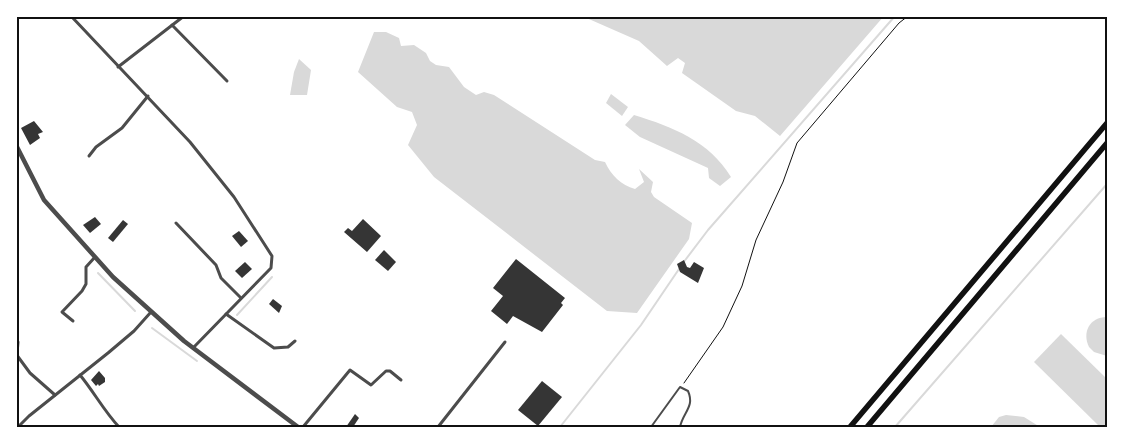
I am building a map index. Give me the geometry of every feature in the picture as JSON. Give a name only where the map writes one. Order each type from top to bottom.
[{"type":"highway","points":[[850,427],[1107,123]]},
{"type":"highway","points":[[867,427],[1107,143]]},
{"type":"street","points":[[71,16],[190,142],[234,197],[272,256],[271,268],[193,348]]},
{"type":"street","points":[[118,67],[184,16]]},
{"type":"street","points":[[172,25],[227,81]]},
{"type":"street","points":[[89,156],[122,128],[148,96]]},
{"type":"street","points":[[16,145],[44,200],[94,257],[151,312],[193,348],[298,427]]},
{"type":"street","points":[[176,222],[216,265],[221,278],[241,298]]},
{"type":"street","points":[[74,322],[62,312],[82,291],[86,284],[86,267],[94,257]]},
{"type":"street","points":[[18,427],[134,331],[151,312]]},
{"type":"street","points":[[226,314],[274,348],[288,347],[295,341]]},
{"type":"street","points":[[18,342],[16,354],[30,373],[55,395]]},
{"type":"street","points":[[438,427],[505,342]]},
{"type":"street","points":[[303,427],[350,370],[371,385],[386,371],[390,371],[401,380]]},
{"type":"street","points":[[80,375],[98,396],[107,414],[119,427]]},
{"type":"lane","points":[[651,427],[680,387],[688,391],[691,398],[690,408],[680,427]]},
{"type":"path","points":[[680,387],[687,380],[700,358],[717,339],[723,327],[742,286],[756,240],[784,182],[797,143],[899,23],[908,16]]},
{"type":"shaded area","points":[[582,16],[884,16],[780,136],[755,116],[736,111],[682,73],[685,63],[678,58],[667,66],[639,41]]},
{"type":"shaded area","points":[[374,32],[386,32],[399,38],[401,46],[414,45],[426,53],[430,61],[436,65],[449,67],[464,87],[476,95],[484,92],[494,95],[595,160],[605,162],[613,175],[625,185],[635,189],[644,182],[639,169],[653,182],[651,192],[654,197],[692,223],[689,239],[637,313],[607,311],[434,177],[408,145],[417,125],[412,112],[397,107],[358,72]]},
{"type":"shaded area","points":[[299,59],[311,70],[307,95],[290,95],[294,72]]},
{"type":"shaded area","points":[[611,94],[628,107],[622,116],[606,103]]},
{"type":"shaded area","points":[[634,115],[676,130],[689,137],[712,154],[731,177],[720,186],[709,178],[708,168],[640,137],[625,125]]},
{"type":"shaded area","points":[[1107,317],[1107,356],[1094,352],[1089,347],[1086,336],[1092,323]]},
{"type":"shaded area","points":[[1061,334],[1107,379],[1107,427],[1100,427],[1034,362]]},
{"type":"shaded area","points":[[1006,415],[1024,417],[1040,427],[991,427],[999,417]]},
{"type":"building","points":[[34,121],[43,132],[38,134],[40,138],[30,145],[21,128]]},
{"type":"building","points":[[95,217],[101,224],[90,233],[83,225]]},
{"type":"building","points":[[363,219],[381,236],[367,252],[344,232],[348,228],[352,231]]},
{"type":"building","points":[[123,220],[128,224],[113,242],[108,238]]},
{"type":"building","points":[[239,231],[248,241],[241,247],[232,236]]},
{"type":"building","points":[[384,250],[396,262],[388,271],[375,260]]},
{"type":"building","points":[[516,259],[565,298],[561,303],[563,305],[542,332],[513,316],[507,324],[491,311],[503,296],[493,288]]},
{"type":"building","points":[[684,260],[687,267],[690,268],[694,262],[704,268],[698,283],[680,272],[677,264]]},
{"type":"building","points":[[245,262],[252,269],[242,278],[235,271]]},
{"type":"building","points":[[273,299],[282,306],[279,313],[269,304]]},
{"type":"building","points":[[99,371],[105,378],[105,382],[96,386],[91,380]]},
{"type":"building","points":[[542,381],[562,397],[538,426],[518,410]]},
{"type":"building","points":[[355,414],[359,418],[353,427],[346,427]]},
{"type":"waterway","points":[[683,263],[708,230],[895,16]]},
{"type":"waterway","points":[[895,427],[1107,184]]},
{"type":"waterway","points":[[560,427],[641,325],[679,269]]},
{"type":"waterway","points":[[98,273],[135,311]]},
{"type":"waterway","points":[[237,315],[272,277]]},
{"type":"waterway","points":[[152,328],[197,361]]}]
